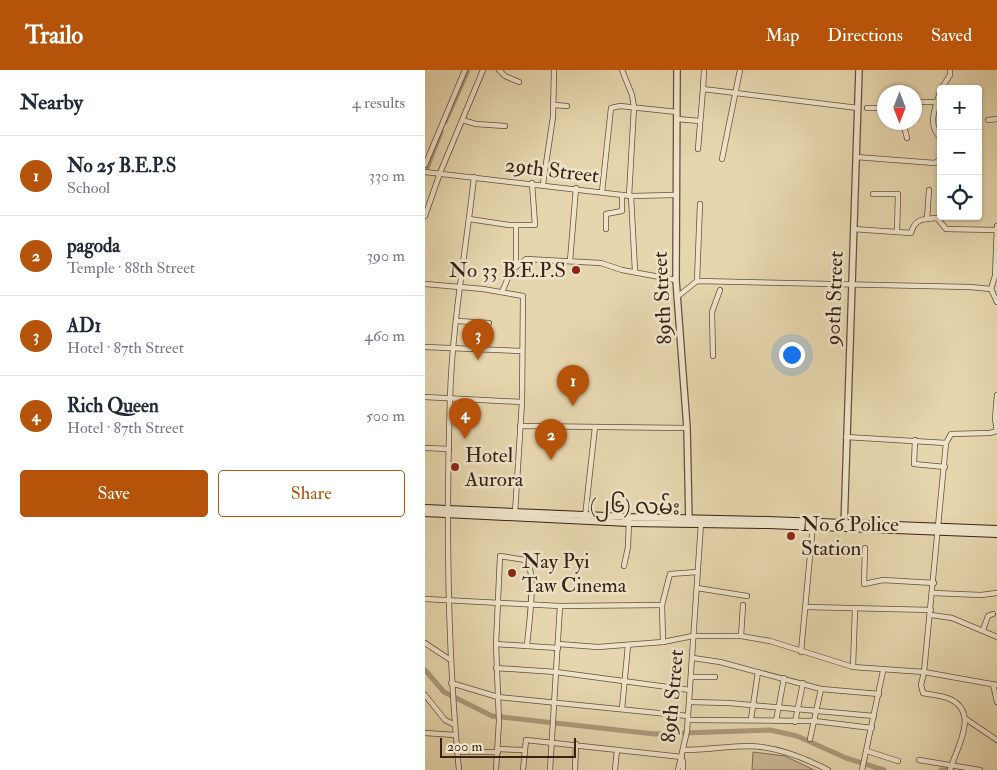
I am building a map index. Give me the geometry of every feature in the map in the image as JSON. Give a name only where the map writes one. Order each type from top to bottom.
[{"type":"main road","name":"(၂၆) လမ်း","points":[[425,508],[448,511],[629,520],[938,529]]},
{"type":"main road","name":"(၂၆) လမ်း","points":[[425,513],[448,511],[515,512],[585,518]]},
{"type":"main road","points":[[938,529],[997,529]]},
{"type":"main road","points":[[938,529],[997,534]]},
{"type":"street","points":[[425,165],[465,70]]},
{"type":"street","points":[[425,216],[437,173],[483,70]]},
{"type":"street","points":[[499,70],[505,76],[519,82]]},
{"type":"street","points":[[543,184],[553,105],[554,70]]},
{"type":"street","points":[[622,70],[633,95],[630,196],[635,271]]},
{"type":"street","name":"89th Street","points":[[677,70],[676,280],[687,428],[689,521]]},
{"type":"street","points":[[698,148],[704,70]]},
{"type":"street","points":[[723,158],[740,70]]},
{"type":"street","name":"90th Street","points":[[844,525],[850,286],[859,70]]},
{"type":"street","points":[[944,85],[950,75],[950,70]]},
{"type":"street","points":[[703,89],[858,108]]},
{"type":"street","points":[[922,102],[937,102],[932,127],[937,133]]},
{"type":"street","points":[[553,105],[567,106]]},
{"type":"street","points":[[602,192],[611,108],[615,106],[633,107],[700,121]]},
{"type":"street","points":[[867,108],[877,108]]},
{"type":"street","points":[[988,120],[997,119]]},
{"type":"street","points":[[462,120],[476,124],[505,126]]},
{"type":"street","points":[[905,130],[907,138]]},
{"type":"street","points":[[856,157],[935,163],[937,161]]},
{"type":"street","name":"29th Street","points":[[425,172],[543,184],[630,196],[675,195]]},
{"type":"street","points":[[459,770],[449,659],[448,511],[450,398],[474,176]]},
{"type":"street","points":[[469,219],[516,226],[535,225],[532,183]]},
{"type":"street","points":[[570,261],[576,188]]},
{"type":"street","points":[[927,219],[929,190]]},
{"type":"street","points":[[873,194],[898,194],[897,231]]},
{"type":"street","points":[[606,229],[607,214],[622,211],[622,195]]},
{"type":"street","points":[[697,281],[700,204]]},
{"type":"street","points":[[853,229],[911,233],[913,225],[919,220],[937,218],[946,229],[996,231],[995,276],[991,290],[997,302]]},
{"type":"street","points":[[516,226],[516,265]]},
{"type":"street","points":[[501,292],[511,271],[516,265],[526,259],[601,263],[622,270],[676,280]]},
{"type":"street","points":[[677,296],[697,281],[850,286],[971,287],[991,290]]},
{"type":"street","points":[[425,284],[523,296],[522,402],[515,512]]},
{"type":"street","points":[[713,356],[713,306],[720,290]]},
{"type":"street","points":[[457,321],[489,322]]},
{"type":"street","points":[[425,347],[523,351]]},
{"type":"street","points":[[997,396],[995,419],[997,431],[990,433],[951,434],[946,443],[931,613],[921,685],[923,693],[954,702],[961,709],[966,719],[997,740]]},
{"type":"street","points":[[425,397],[522,402]]},
{"type":"street","points":[[521,426],[687,428]]},
{"type":"street","points":[[585,518],[595,427]]},
{"type":"street","points":[[846,437],[946,443]]},
{"type":"street","points":[[915,440],[914,464],[945,466]]},
{"type":"street","points":[[425,448],[449,449]]},
{"type":"street","points":[[624,566],[629,547],[629,520]]},
{"type":"street","name":"89th Street","points":[[678,770],[687,731],[702,521]]},
{"type":"street","points":[[801,652],[807,607],[813,525]]},
{"type":"street","points":[[865,548],[864,584],[883,580],[934,583]]},
{"type":"street","points":[[496,770],[499,714],[496,644],[500,556],[525,560],[529,563],[531,604],[527,646]]},
{"type":"street","points":[[663,642],[662,605],[670,573],[697,572]]},
{"type":"street","points":[[697,588],[747,596]]},
{"type":"street","points":[[933,593],[981,595],[997,593]]},
{"type":"street","points":[[425,599],[560,606],[662,605]]},
{"type":"street","points":[[741,636],[743,605]]},
{"type":"street","points":[[550,770],[560,606]]},
{"type":"street","points":[[807,607],[931,613],[952,618],[997,637]]},
{"type":"street","points":[[853,667],[855,609]]},
{"type":"street","points":[[983,630],[988,616],[993,614]]},
{"type":"street","points":[[496,644],[582,647],[663,642],[693,636],[741,636],[770,641],[853,667],[883,671],[924,672],[995,684],[993,691],[997,702]]},
{"type":"street","points":[[425,642],[449,659]]},
{"type":"street","points":[[622,709],[627,645]]},
{"type":"street","points":[[693,658],[721,662],[821,688],[879,694]]},
{"type":"street","points":[[496,668],[556,672],[690,690]]},
{"type":"street","points":[[863,766],[883,671]]},
{"type":"street","points":[[751,720],[758,672]]},
{"type":"street","points":[[691,677],[715,677]]},
{"type":"street","points":[[776,722],[777,707],[784,678]]},
{"type":"street","points":[[451,683],[498,696],[688,718],[776,722],[814,721],[872,728]]},
{"type":"street","points":[[795,722],[796,709],[803,683]]},
{"type":"street","points":[[810,739],[821,688]]},
{"type":"street","points":[[425,695],[445,720],[455,725]]},
{"type":"street","points":[[689,702],[816,709],[874,716]]},
{"type":"street","points":[[950,768],[963,734],[966,719]]},
{"type":"street","points":[[425,733],[455,735]]},
{"type":"street","points":[[523,770],[526,740],[577,744],[682,757]]},
{"type":"street","points":[[575,770],[577,744]]},
{"type":"street","points":[[683,750],[749,746],[773,749],[792,754],[828,770]]},
{"type":"street","points":[[457,752],[524,750]]},
{"type":"street","points":[[615,770],[617,750]]},
{"type":"street","points":[[867,751],[898,762]]},
{"type":"street","name":"89th Street","points":[[682,757],[683,770]]},
{"type":"street","points":[[919,760],[950,768],[980,770]]},
{"type":"shaded area","points":[[753,752],[785,756],[814,770],[752,770]]},
{"type":"waterway","points":[[445,122],[468,70]]},
{"type":"waterway","points":[[425,173],[441,132]]},
{"type":"waterway","points":[[425,670],[444,692],[492,716],[654,734],[770,730],[797,736],[846,758],[884,770]]},
{"type":"waterway","points":[[941,770],[948,770]]},
{"type":"place","name":"No 33 B.E.P.S","points":[[576,270]]},
{"type":"place","name":"AD1","points":[[478,360]]},
{"type":"place","name":"No 25 B.E.P.S","points":[[573,406]]},
{"type":"place","name":"Rich Queen","points":[[465,439]]},
{"type":"place","name":"pagoda","points":[[551,460]]},
{"type":"place","name":"Hotel Aurora","points":[[455,467]]},
{"type":"place","name":"No 6 Police Station","points":[[791,536]]},
{"type":"place","name":"Nay Pyi Taw Cinema","points":[[512,573]]}]
